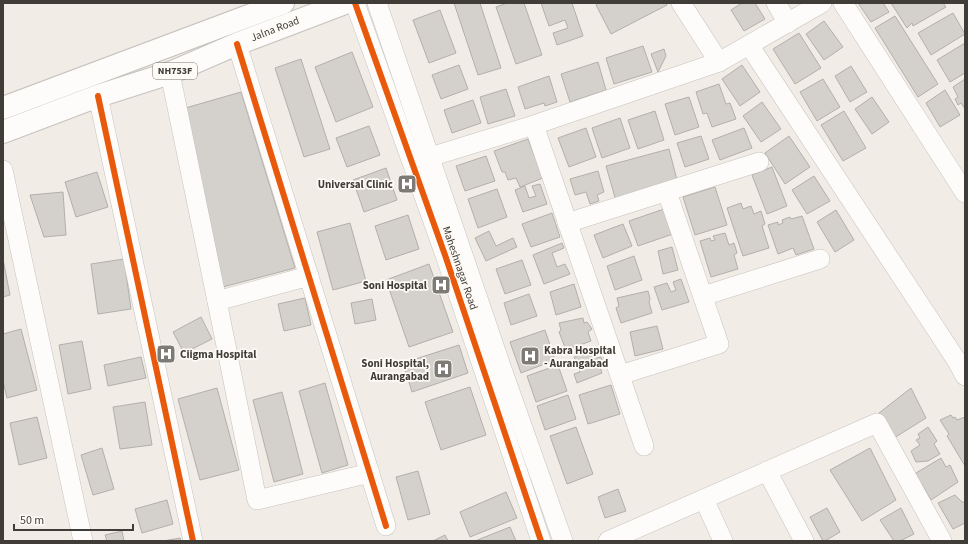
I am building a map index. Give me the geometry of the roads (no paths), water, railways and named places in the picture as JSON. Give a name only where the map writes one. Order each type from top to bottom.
[{"type":"highway","name":"Jalna Road","points":[[3,108],[283,3]]},
{"type":"highway","name":"Jalna Road","points":[[3,132],[98,96],[170,73],[237,44],[345,3]]},
{"type":"street","name":"Maheshnagar Road","points":[[355,3],[445,255],[540,541]]},
{"type":"street","name":"Maheshnagar Road","points":[[377,3],[563,541]]},
{"type":"street","points":[[681,3],[719,62]]},
{"type":"street","points":[[776,3],[788,23]]},
{"type":"street","points":[[412,162],[534,125],[719,62],[822,3]]},
{"type":"street","points":[[843,3],[965,193]]},
{"type":"street","points":[[237,44],[386,526]]},
{"type":"street","points":[[749,45],[965,376]]},
{"type":"street","points":[[170,73],[257,500],[370,473]]},
{"type":"street","points":[[98,96],[192,541]]},
{"type":"street","points":[[534,125],[644,446]]},
{"type":"street","points":[[567,222],[667,192],[758,162]]},
{"type":"street","points":[[3,170],[83,541]]},
{"type":"street","points":[[620,375],[719,344],[667,192]]},
{"type":"street","points":[[703,296],[820,259]]},
{"type":"street","points":[[217,302],[309,276]]},
{"type":"street","points":[[608,541],[877,423],[936,539]]},
{"type":"street","points":[[767,471],[804,541]]},
{"type":"street","points":[[704,498],[722,541]]},
{"type":"place","name":"Universal Clinic","points":[[407,184]]},
{"type":"place","name":"Soni Hospital","points":[[441,285]]},
{"type":"place","name":"Ciigma Hospital","points":[[166,354]]},
{"type":"place","name":"Kabra Hospital - Aurangabad","points":[[530,356]]},
{"type":"place","name":"Soni Hospital, Aurangabad","points":[[443,369]]}]
